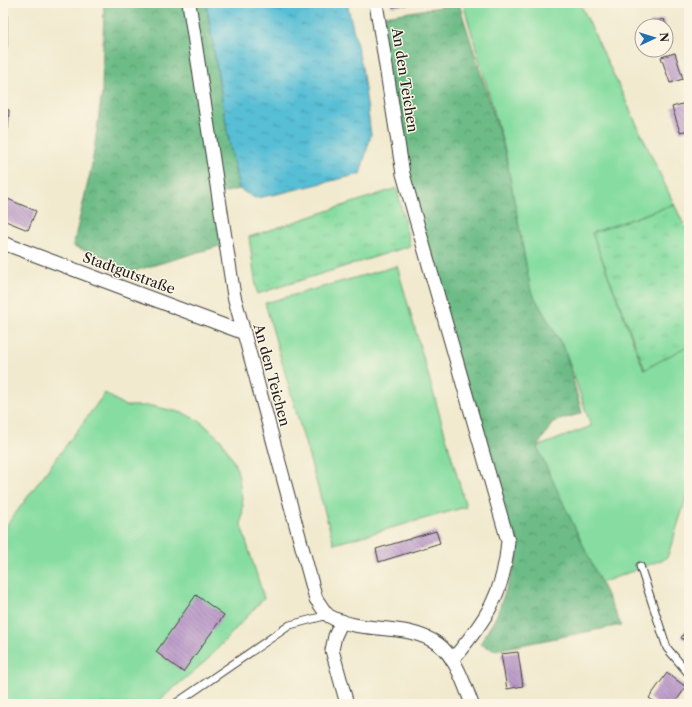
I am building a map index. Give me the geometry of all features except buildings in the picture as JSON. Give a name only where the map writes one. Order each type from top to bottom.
[{"type":"street","name":"An den Teichen","points":[[189,3],[234,296],[316,599],[328,615],[342,621],[416,634],[438,644],[452,660],[472,704]]},
{"type":"street","name":"An den Teichen","points":[[376,3],[403,174],[508,541],[506,568],[495,600],[476,632],[452,660]]},
{"type":"street","name":"Stadtgutstraße","points":[[3,243],[244,333]]},
{"type":"street","points":[[342,621],[335,636],[332,650],[347,704]]},
{"type":"lane","points":[[640,566],[667,648],[689,674]]},
{"type":"lane","points":[[175,704],[290,625],[328,615]]},
{"type":"green space","points":[[104,3],[206,3],[229,141],[239,189],[218,194],[226,244],[124,274],[109,269],[112,260],[73,246],[92,165],[102,93]]},
{"type":"green space","points":[[463,3],[580,3],[674,204],[592,233],[644,370],[689,345],[689,490],[667,558],[601,583],[537,447],[591,426],[565,350],[531,291],[505,150]]},
{"type":"green space","points":[[459,4],[505,151],[531,291],[565,350],[582,413],[553,422],[537,447],[621,625],[495,650],[480,644],[496,617],[518,556],[508,541],[403,174],[379,17]]},
{"type":"green space","points":[[397,188],[410,246],[257,294],[249,237]]},
{"type":"green space","points":[[674,204],[689,235],[689,345],[645,370],[592,233]]},
{"type":"green space","points":[[397,266],[466,507],[334,544],[265,303]]},
{"type":"green space","points":[[105,393],[125,406],[152,406],[183,413],[200,421],[222,441],[236,466],[243,507],[241,525],[264,598],[208,659],[155,704],[3,704],[3,530]]},
{"type":"water","points":[[206,3],[347,3],[362,67],[371,135],[360,174],[255,198],[239,189],[229,141]]}]
